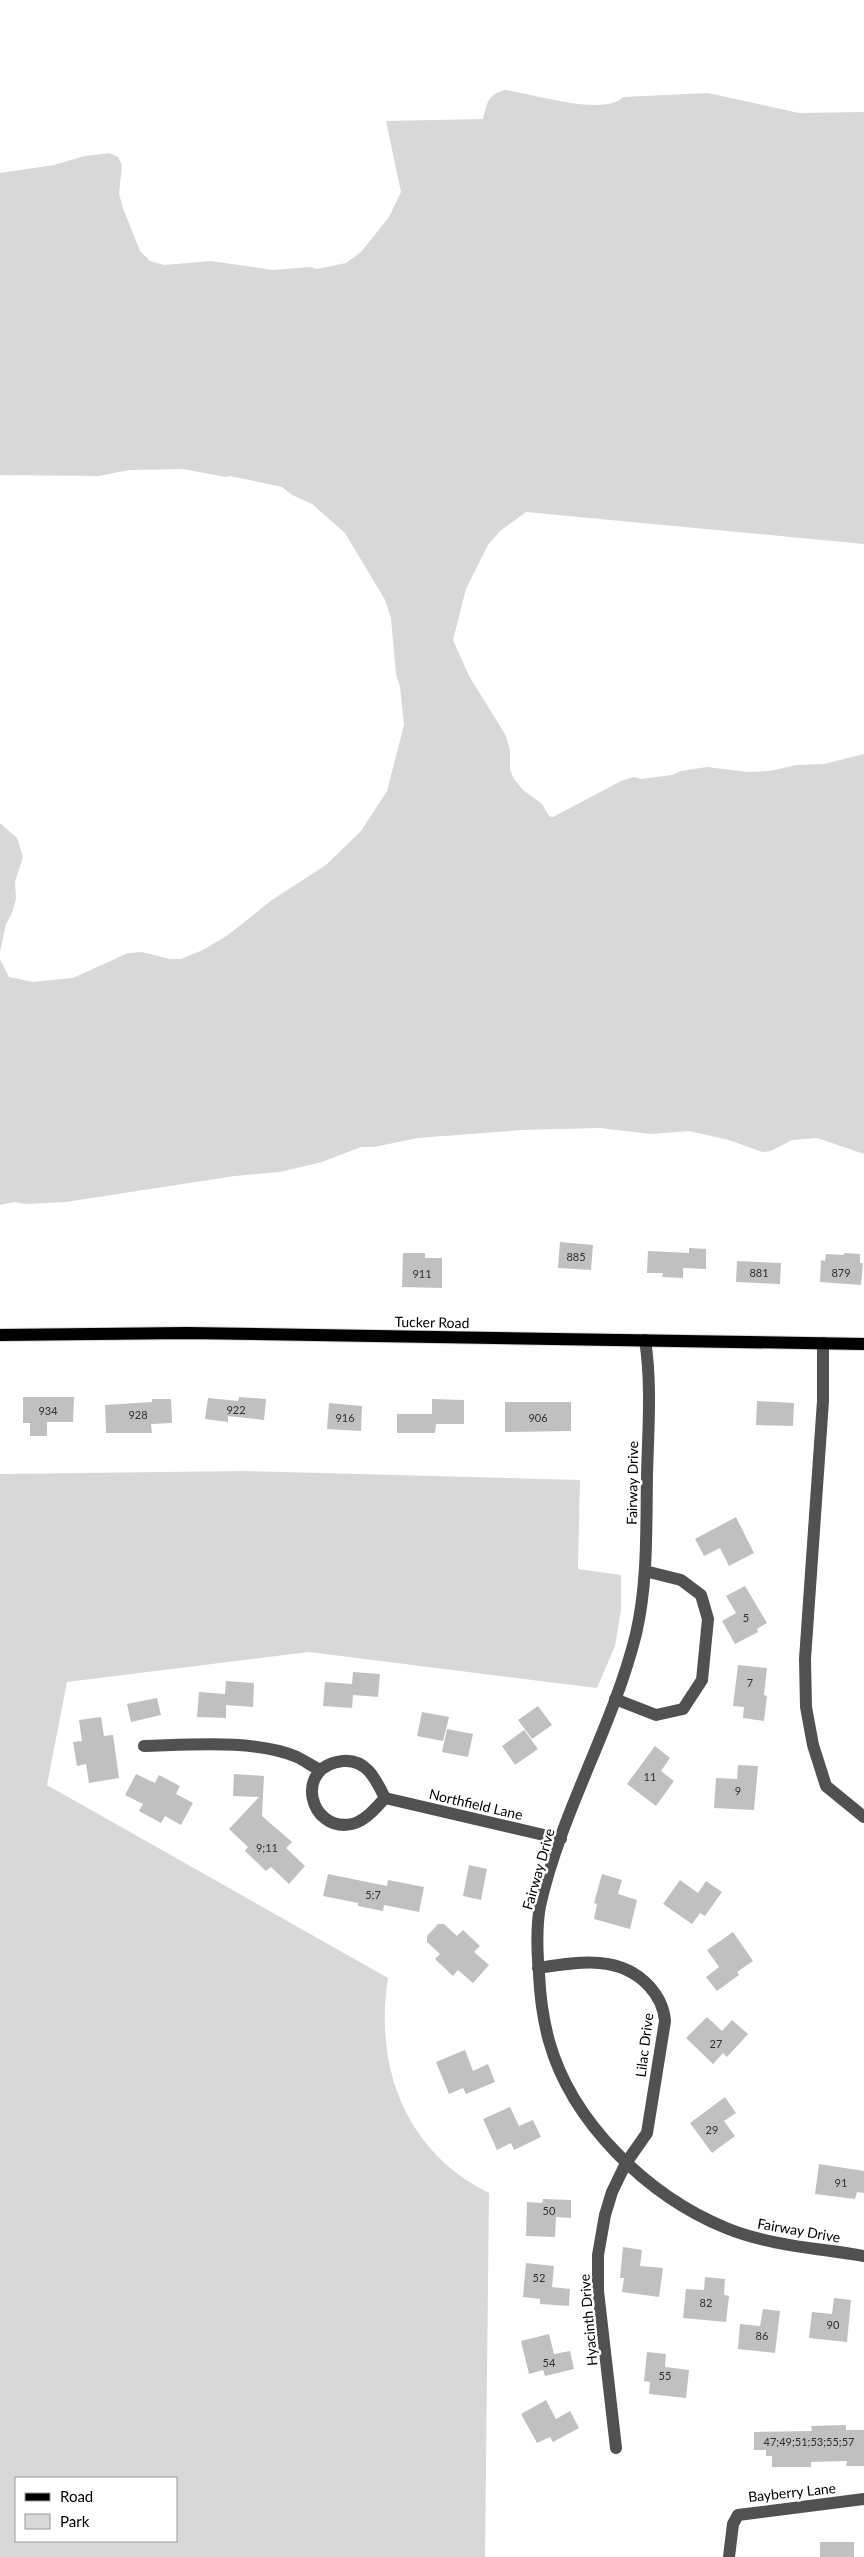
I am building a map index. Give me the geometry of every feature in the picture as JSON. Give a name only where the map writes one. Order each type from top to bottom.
[{"type":"main road","name":"Tucker Road","points":[[0,1335],[187,1333],[864,1344]]},
{"type":"street","name":"Fairway Drive","points":[[644,1340],[648,1364],[645,1571],[636,1633],[615,1699],[560,1839],[540,1907],[537,1928],[538,1968],[545,2026],[562,2077],[580,2106],[626,2164],[670,2199],[725,2228],[778,2243],[864,2256]]},
{"type":"street","points":[[822,1343],[823,1401],[808,1597],[806,1707],[813,1745],[826,1786],[864,1817]]},
{"type":"street","points":[[615,1699],[656,1715],[683,1709],[702,1680],[708,1619],[701,1595],[681,1580],[645,1571]]},
{"type":"street","points":[[144,1746],[211,1745],[277,1751],[296,1757],[320,1770]]},
{"type":"street","points":[[348,1760],[364,1766],[374,1775],[385,1798],[367,1816],[352,1824],[340,1824],[328,1820],[315,1807],[310,1795],[313,1782],[320,1770],[332,1762],[348,1760]]},
{"type":"street","name":"Northfield Lane","points":[[385,1798],[560,1839]]},
{"type":"street","name":"Lilac Drive","points":[[538,1968],[586,1962],[620,1966],[647,1984],[664,2009],[665,2021],[647,2133],[626,2164]]},
{"type":"street","name":"Hyacinth Drive","points":[[616,2448],[598,2291],[598,2255],[605,2215],[612,2192],[626,2164]]},
{"type":"street","name":"Bayberry Lane","points":[[729,2557],[732,2524],[738,2515],[864,2499]]},
{"type":"green space","points":[[505,90],[567,102],[600,105],[614,103],[623,97],[708,93],[799,113],[864,112],[864,544],[526,512],[500,531],[488,545],[466,589],[453,640],[469,676],[505,734],[510,750],[510,770],[514,779],[523,790],[542,804],[549,816],[553,817],[621,781],[634,777],[641,779],[672,775],[681,771],[707,767],[748,772],[770,771],[796,765],[824,764],[864,754],[864,1154],[817,1138],[792,1140],[771,1151],[762,1152],[729,1140],[689,1131],[651,1134],[600,1128],[522,1130],[418,1138],[374,1147],[361,1147],[322,1162],[280,1172],[235,1176],[66,1202],[25,1204],[15,1202],[0,1205],[0,959],[9,977],[33,982],[73,978],[128,953],[142,952],[170,959],[181,959],[203,950],[228,935],[272,900],[326,865],[361,831],[387,791],[404,725],[400,687],[396,674],[391,618],[385,600],[345,533],[312,504],[292,495],[282,487],[230,476],[226,477],[183,469],[129,470],[99,476],[0,475],[0,173],[54,165],[85,156],[110,153],[118,157],[122,165],[119,194],[123,208],[140,251],[150,261],[164,265],[211,261],[273,270],[310,267],[317,269],[346,263],[361,252],[389,217],[401,192],[386,121],[483,119],[489,100],[495,94]]},
{"type":"green space","points":[[0,823],[17,838],[23,857],[15,882],[16,899],[6,924],[0,952]]},
{"type":"green space","points":[[245,1471],[580,1480],[578,1569],[621,1575],[621,1610],[615,1646],[597,1688],[309,1652],[67,1682],[47,1785],[388,1978],[385,2011],[386,2043],[392,2074],[402,2103],[416,2130],[436,2154],[460,2176],[489,2193],[485,2557],[0,2557],[0,1474]]},
{"type":"building","points":[[560,1242],[593,1245],[591,1270],[558,1268]]},
{"type":"building","points":[[689,1248],[706,1249],[706,1269],[683,1268],[683,1278],[662,1277],[663,1273],[647,1273],[648,1251],[689,1253]]},
{"type":"building","points":[[403,1253],[425,1253],[425,1258],[442,1258],[442,1288],[402,1287]]},
{"type":"building","points":[[844,1253],[860,1254],[860,1263],[863,1263],[861,1285],[820,1282],[821,1260],[825,1261],[826,1254],[844,1255]]},
{"type":"building","points":[[737,1261],[781,1263],[780,1284],[736,1282]]},
{"type":"building","points":[[23,1397],[74,1397],[73,1422],[47,1422],[47,1436],[30,1436],[30,1423],[23,1423]]},
{"type":"building","points":[[239,1397],[266,1399],[264,1420],[228,1416],[228,1422],[205,1419],[208,1398],[238,1401]]},
{"type":"building","points":[[152,1399],[171,1399],[172,1423],[151,1424],[152,1433],[106,1433],[105,1405],[152,1402]]},
{"type":"building","points":[[432,1399],[464,1400],[464,1424],[436,1424],[435,1433],[397,1433],[397,1414],[432,1414]]},
{"type":"building","points":[[757,1401],[794,1403],[793,1426],[756,1425]]},
{"type":"building","points":[[505,1402],[571,1402],[571,1431],[505,1432]]},
{"type":"building","points":[[329,1403],[362,1406],[361,1431],[327,1429]]},
{"type":"building","points":[[736,1517],[754,1553],[729,1566],[720,1548],[704,1556],[695,1539]]},
{"type":"building","points":[[745,1586],[767,1623],[757,1629],[758,1632],[735,1644],[722,1621],[736,1613],[726,1596]]},
{"type":"building","points":[[738,1665],[767,1668],[764,1695],[767,1696],[764,1721],[743,1718],[744,1707],[733,1706]]},
{"type":"building","points":[[353,1672],[380,1674],[378,1697],[353,1695],[352,1708],[323,1706],[325,1682],[352,1684]]},
{"type":"building","points":[[226,1681],[254,1683],[253,1707],[226,1705],[226,1718],[197,1717],[199,1692],[225,1694]]},
{"type":"building","points":[[157,1698],[161,1715],[131,1722],[127,1704]]},
{"type":"building","points":[[538,1706],[552,1725],[532,1739],[518,1720]]},
{"type":"building","points":[[422,1712],[449,1717],[443,1741],[417,1736]]},
{"type":"building","points":[[101,1717],[104,1736],[113,1735],[119,1778],[89,1783],[86,1764],[77,1766],[73,1742],[82,1741],[79,1720]]},
{"type":"building","points":[[447,1729],[473,1734],[468,1757],[442,1752]]},
{"type":"building","points":[[524,1730],[538,1749],[515,1765],[502,1746]]},
{"type":"building","points":[[655,1746],[670,1758],[661,1771],[674,1781],[656,1806],[627,1784]]},
{"type":"building","points":[[738,1765],[758,1766],[754,1810],[714,1808],[716,1778],[737,1779]]},
{"type":"building","points":[[136,1774],[155,1783],[159,1775],[180,1786],[176,1794],[193,1803],[181,1825],[165,1816],[161,1823],[139,1811],[143,1804],[125,1795]]},
{"type":"building","points":[[234,1774],[264,1776],[262,1816],[292,1842],[286,1848],[305,1866],[289,1884],[271,1867],[266,1871],[245,1851],[248,1847],[229,1829],[259,1797],[233,1796]]},
{"type":"building","points":[[469,1865],[487,1869],[481,1900],[463,1896]]},
{"type":"building","points":[[328,1874],[387,1886],[388,1880],[424,1887],[419,1912],[384,1905],[383,1911],[358,1906],[358,1903],[323,1896]]},
{"type":"building","points":[[602,1874],[622,1880],[618,1894],[637,1900],[630,1929],[594,1919],[597,1904],[594,1903]]},
{"type":"building","points":[[680,1880],[698,1893],[706,1881],[722,1892],[705,1916],[700,1913],[692,1924],[663,1904]]},
{"type":"building","points":[[438,1924],[444,1924],[457,1936],[463,1930],[480,1946],[474,1952],[489,1965],[473,1983],[458,1970],[453,1976],[435,1959],[440,1954],[427,1942],[427,1936]]},
{"type":"building","points":[[733,1932],[753,1961],[737,1972],[739,1975],[717,1991],[706,1977],[719,1967],[707,1950]]},
{"type":"building","points":[[707,2017],[722,2031],[732,2020],[748,2034],[727,2057],[723,2053],[713,2064],[686,2038]]},
{"type":"building","points":[[465,2050],[473,2071],[488,2064],[495,2082],[466,2094],[463,2088],[449,2094],[436,2062]]},
{"type":"building","points":[[725,2097],[736,2113],[724,2121],[735,2136],[712,2153],[690,2123]]},
{"type":"building","points":[[510,2107],[519,2126],[533,2120],[541,2137],[514,2150],[511,2143],[497,2150],[483,2119]]},
{"type":"building","points":[[819,2164],[864,2171],[864,2193],[857,2192],[855,2199],[815,2194]]},
{"type":"building","points":[[543,2199],[571,2200],[571,2218],[556,2217],[555,2237],[526,2236],[527,2202],[542,2203]]},
{"type":"building","points":[[623,2247],[642,2250],[640,2266],[663,2268],[659,2297],[622,2292],[624,2278],[620,2278]]},
{"type":"building","points":[[526,2263],[554,2266],[552,2287],[570,2289],[569,2306],[540,2304],[540,2299],[523,2297]]},
{"type":"building","points":[[705,2277],[725,2279],[724,2295],[729,2296],[726,2322],[683,2318],[686,2289],[704,2290]]},
{"type":"building","points":[[834,2298],[851,2300],[847,2342],[809,2338],[812,2312],[832,2314]]},
{"type":"building","points":[[763,2309],[780,2311],[775,2353],[738,2349],[740,2324],[760,2326]]},
{"type":"building","points":[[549,2334],[554,2354],[570,2351],[574,2369],[545,2376],[543,2370],[529,2374],[521,2341]]},
{"type":"building","points":[[647,2352],[666,2354],[665,2367],[689,2370],[686,2398],[649,2394],[650,2382],[644,2381]]},
{"type":"building","points":[[546,2400],[556,2419],[570,2411],[579,2428],[553,2442],[550,2437],[537,2443],[521,2414]]},
{"type":"building","points":[[846,2425],[846,2430],[864,2430],[864,2466],[846,2466],[847,2461],[811,2462],[811,2467],[772,2467],[772,2456],[766,2456],[766,2450],[754,2450],[754,2432],[812,2431],[811,2426]]},
{"type":"building","points":[[820,2542],[854,2542],[854,2557],[820,2557]]}]
